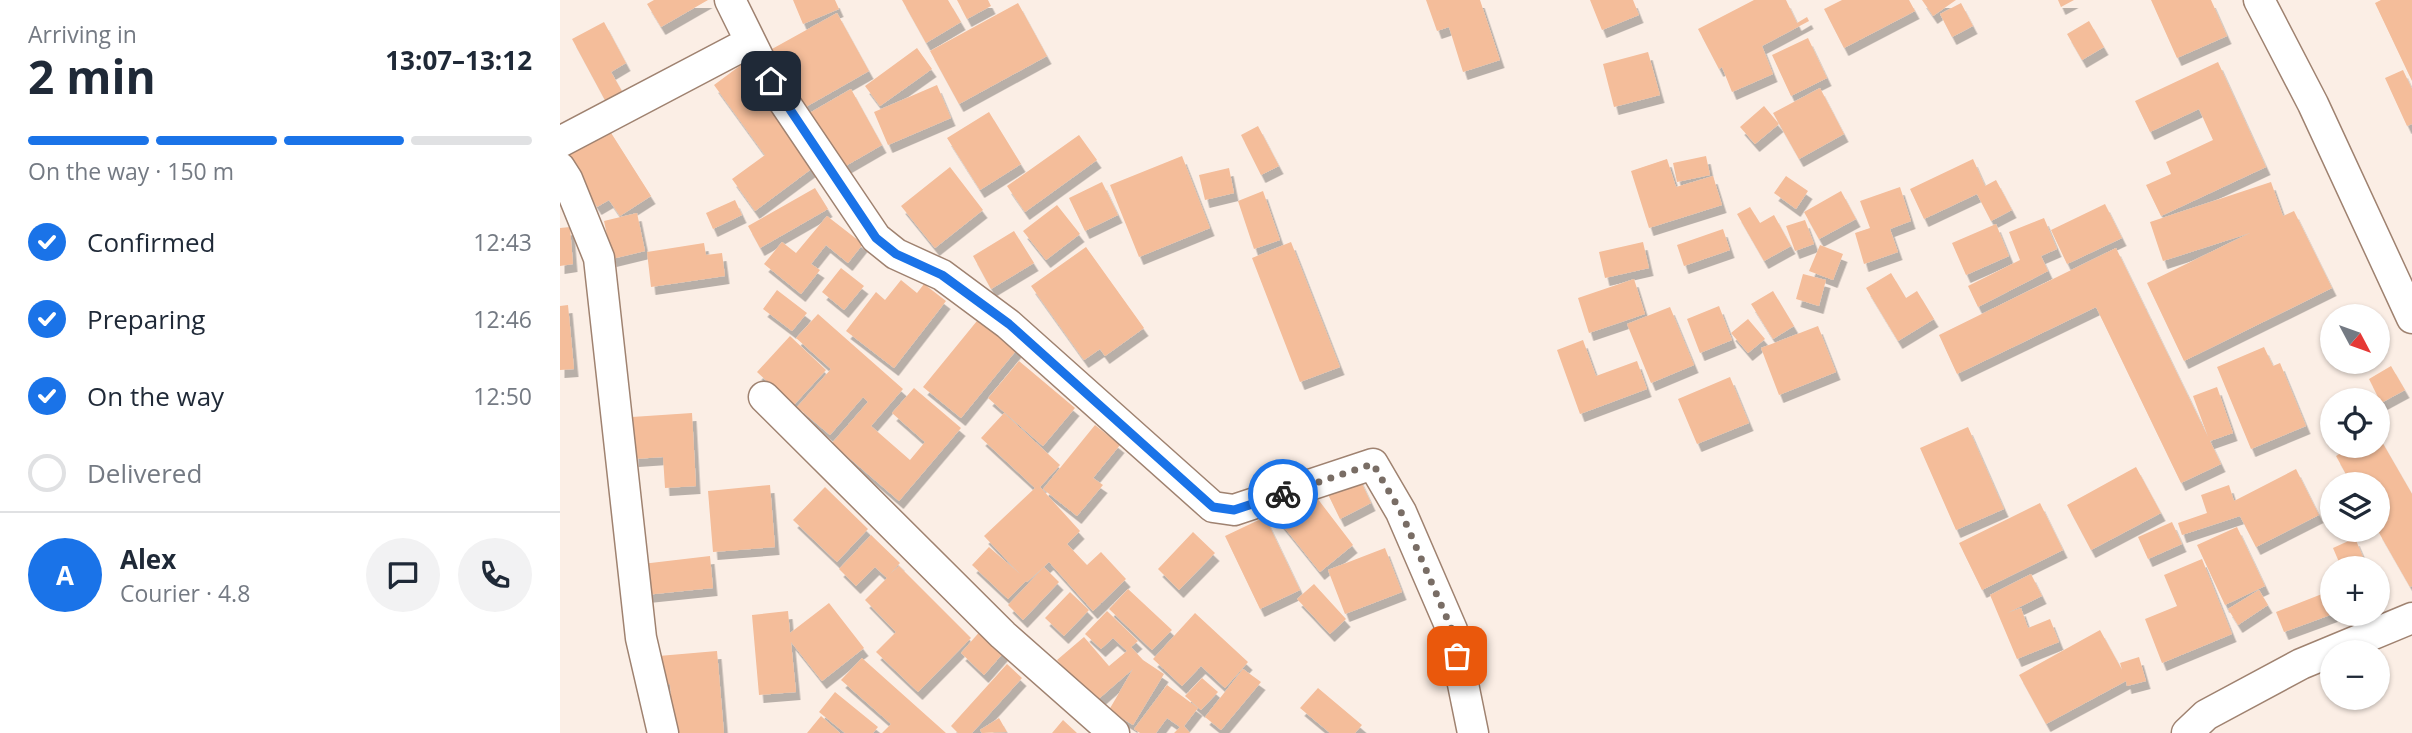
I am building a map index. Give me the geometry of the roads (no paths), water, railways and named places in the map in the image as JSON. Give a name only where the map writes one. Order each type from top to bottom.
[{"type":"street","points":[[730,0],[771,81],[876,238],[896,254],[942,275],[1009,324],[1213,507],[1234,510],[1373,464],[1401,512],[1452,630],[1473,733]]},
{"type":"street","points":[[2259,0],[2313,104],[2412,318]]},
{"type":"street","points":[[560,142],[750,42]]},
{"type":"street","points":[[560,167],[599,258],[641,638],[663,733]]},
{"type":"street","points":[[764,397],[1003,635],[1114,733]]},
{"type":"street","points":[[2187,733],[2206,715],[2301,664],[2412,618]]}]
